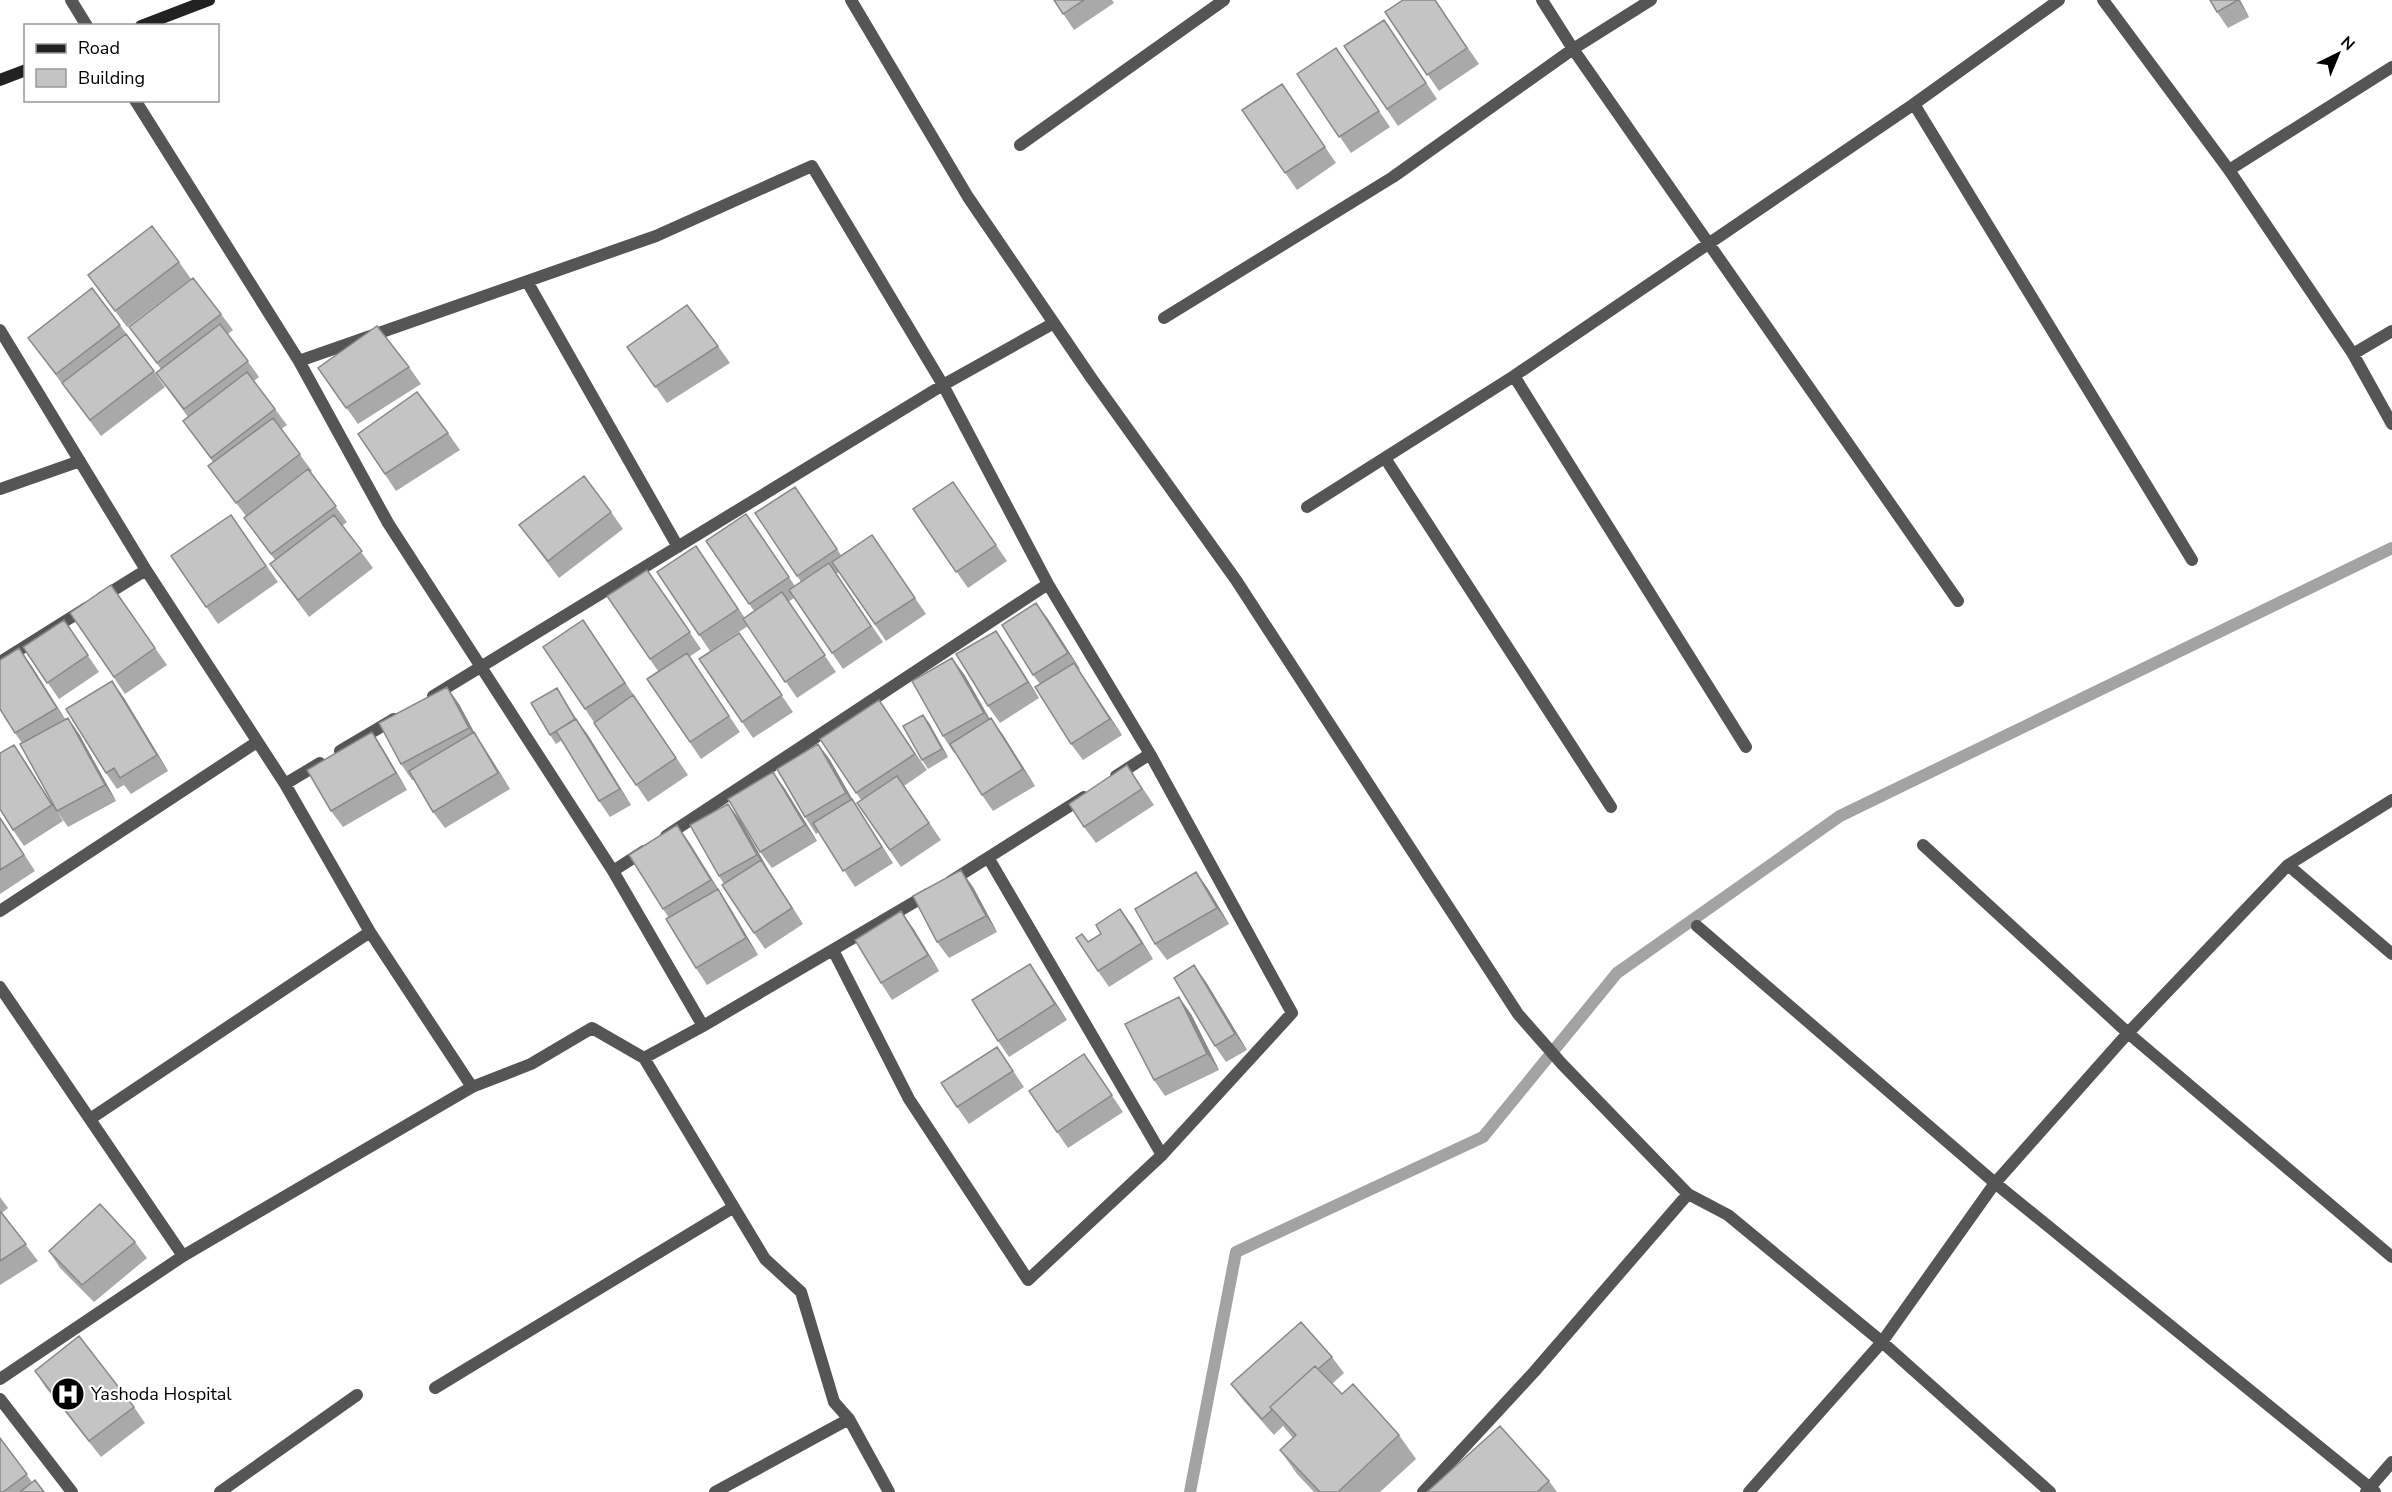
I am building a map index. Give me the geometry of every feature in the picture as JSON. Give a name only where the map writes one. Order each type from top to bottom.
[{"type":"street","points":[[71,0],[86,24]]},
{"type":"street","points":[[146,24],[209,0]]},
{"type":"street","points":[[851,0],[968,197],[1236,580],[1518,1014],[1562,1064],[1688,1194],[1728,1215],[1882,1342],[2050,1492]]},
{"type":"street","points":[[1020,145],[1224,0]]},
{"type":"street","points":[[1542,0],[1573,49],[1958,601]]},
{"type":"street","points":[[1164,318],[1393,177],[1573,49],[1651,0]]},
{"type":"street","points":[[1307,507],[1514,376],[1914,104],[2059,0]]},
{"type":"street","points":[[2103,0],[2229,170],[2353,354],[2392,424]]},
{"type":"street","points":[[2229,170],[2392,67]]},
{"type":"street","points":[[0,80],[24,71]]},
{"type":"street","points":[[136,102],[299,361],[388,523],[613,871],[703,1026]]},
{"type":"street","points":[[1914,104],[2192,560]]},
{"type":"street","points":[[299,361],[528,283],[656,236],[812,166],[943,385],[1048,584],[1150,754],[1292,1013],[1162,1155],[1028,1280],[909,1099],[833,950]]},
{"type":"street","points":[[528,283],[678,547]]},
{"type":"street","points":[[422,702],[943,385],[1054,323]]},
{"type":"street","points":[[0,330],[146,570],[285,784],[370,932],[472,1087]]},
{"type":"street","points":[[2353,354],[2392,331]]},
{"type":"street","points":[[1514,376],[1746,747]]},
{"type":"street","points":[[1385,458],[1611,807]]},
{"type":"street","points":[[0,489],[80,461]]},
{"type":"street","points":[[0,662],[146,570]]},
{"type":"street","points":[[613,871],[1048,584]]},
{"type":"street","points":[[285,784],[403,714]]},
{"type":"street","points":[[0,911],[257,742]]},
{"type":"street","points":[[644,1058],[703,1026],[988,859],[1150,754]]},
{"type":"street","points":[[1749,1492],[1882,1342],[1995,1183],[2128,1033],[2288,865],[2392,800]]},
{"type":"street","points":[[1923,845],[2128,1033],[2392,1257]]},
{"type":"street","points":[[988,859],[1162,1155]]},
{"type":"street","points":[[2288,865],[2392,954]]},
{"type":"street","points":[[1697,926],[1995,1183],[2370,1491],[2392,1462]]},
{"type":"street","points":[[90,1119],[370,932]]},
{"type":"street","points":[[0,987],[183,1256]]},
{"type":"street","points":[[0,1379],[183,1256],[472,1087],[531,1064],[592,1028],[644,1058],[765,1259],[801,1292],[834,1402],[849,1419],[889,1492]]},
{"type":"street","points":[[1424,1492],[1534,1372],[1688,1194]]},
{"type":"street","points":[[435,1388],[734,1207]]},
{"type":"street","points":[[220,1492],[357,1395]]},
{"type":"street","points":[[0,1399],[72,1492]]},
{"type":"street","points":[[715,1492],[849,1419]]},
{"type":"building","points":[[1054,0],[1084,0],[1063,14]]},
{"type":"building","points":[[1403,0],[1435,0],[1467,48],[1427,75],[1385,12]]},
{"type":"building","points":[[2210,0],[2238,0],[2217,12]]},
{"type":"building","points":[[1384,20],[1426,83],[1387,109],[1344,46]]},
{"type":"building","points":[[1336,48],[1379,111],[1339,137],[1297,74]]},
{"type":"building","points":[[1282,84],[1325,147],[1285,173],[1242,110]]},
{"type":"building","points":[[152,226],[179,262],[115,311],[88,275]]},
{"type":"building","points":[[193,278],[221,314],[157,363],[129,327]]},
{"type":"building","points":[[92,288],[120,325],[56,374],[28,338]]},
{"type":"building","points":[[687,305],[718,346],[655,387],[627,347]]},
{"type":"building","points":[[220,324],[248,361],[184,409],[156,373]]},
{"type":"building","points":[[377,326],[409,367],[346,408],[318,368]]},
{"type":"building","points":[[126,334],[154,371],[90,420],[62,383]]},
{"type":"building","points":[[247,372],[275,409],[211,458],[183,421]]},
{"type":"building","points":[[417,392],[448,433],[385,474],[358,434]]},
{"type":"building","points":[[273,418],[300,454],[236,503],[208,466]]},
{"type":"building","points":[[308,469],[336,506],[271,554],[244,518]]},
{"type":"building","points":[[584,476],[611,512],[548,561],[519,525]]},
{"type":"building","points":[[953,482],[996,545],[956,572],[913,509]]},
{"type":"building","points":[[795,487],[837,549],[797,576],[755,513]]},
{"type":"building","points":[[746,514],[789,577],[749,604],[706,541]]},
{"type":"building","points":[[231,515],[266,566],[206,607],[171,556]]},
{"type":"building","points":[[334,515],[362,551],[298,600],[270,564]]},
{"type":"building","points":[[872,535],[915,598],[875,624],[832,562]]},
{"type":"building","points":[[696,546],[738,609],[699,635],[657,572]]},
{"type":"building","points":[[829,563],[871,626],[832,653],[789,590]]},
{"type":"building","points":[[647,570],[690,632],[650,659],[607,596]]},
{"type":"building","points":[[111,585],[155,648],[114,677],[70,613]]},
{"type":"building","points":[[782,592],[825,655],[785,682],[743,619]]},
{"type":"building","points":[[1036,603],[1068,653],[1033,675],[1002,625]]},
{"type":"building","points":[[64,620],[88,655],[47,683],[23,647]]},
{"type":"building","points":[[583,620],[625,683],[585,709],[543,647]]},
{"type":"building","points":[[996,631],[1028,682],[988,706],[956,654]]},
{"type":"building","points":[[739,633],[782,695],[742,722],[699,659]]},
{"type":"building","points":[[19,648],[57,708],[15,733],[0,709],[0,660]]},
{"type":"building","points":[[687,653],[729,716],[690,742],[647,679]]},
{"type":"building","points":[[952,658],[984,713],[943,736],[912,681]]},
{"type":"building","points":[[1074,663],[1110,719],[1071,744],[1035,687]]},
{"type":"building","points":[[112,681],[157,755],[120,778],[114,768],[106,773],[66,709]]},
{"type":"building","points":[[447,687],[469,728],[401,764],[379,723]]},
{"type":"building","points":[[557,688],[575,719],[550,735],[531,703]]},
{"type":"building","points":[[633,695],[676,758],[636,785],[594,723]]},
{"type":"building","points":[[879,700],[915,754],[856,793],[820,739]]},
{"type":"building","points":[[923,715],[942,749],[922,760],[903,726]]},
{"type":"building","points":[[68,718],[105,785],[57,811],[20,744]]},
{"type":"building","points":[[991,718],[1023,769],[982,795],[950,744]]},
{"type":"building","points":[[576,719],[620,789],[599,801],[556,731]]},
{"type":"building","points":[[372,732],[396,773],[331,811],[307,770]]},
{"type":"building","points":[[474,732],[498,773],[433,812],[409,771]]},
{"type":"building","points":[[818,744],[846,793],[805,817],[777,769]]},
{"type":"building","points":[[14,745],[52,805],[13,830],[0,809],[0,753]]},
{"type":"building","points":[[1127,765],[1142,789],[1084,827],[1069,804]]},
{"type":"building","points":[[773,772],[805,825],[760,852],[728,799]]},
{"type":"building","points":[[897,776],[929,823],[890,850],[857,803]]},
{"type":"building","points":[[852,799],[882,847],[843,871],[813,823]]},
{"type":"building","points":[[728,804],[757,855],[719,876],[690,825]]},
{"type":"building","points":[[0,818],[24,855],[0,870]]},
{"type":"building","points":[[677,825],[711,880],[663,909],[629,855]]},
{"type":"building","points":[[761,860],[792,908],[754,933],[722,885]]},
{"type":"building","points":[[961,870],[986,916],[937,942],[913,896]]},
{"type":"building","points":[[1196,872],[1217,908],[1155,944],[1135,909]]},
{"type":"building","points":[[718,889],[746,938],[696,968],[666,919]]},
{"type":"building","points":[[1120,909],[1142,943],[1098,971],[1076,938],[1082,934],[1088,942],[1101,934],[1096,925]]},
{"type":"building","points":[[901,911],[928,955],[881,983],[855,940]]},
{"type":"building","points":[[1030,964],[1055,1004],[998,1041],[972,1000]]},
{"type":"building","points":[[1194,965],[1235,1034],[1215,1046],[1174,978]]},
{"type":"building","points":[[1179,997],[1207,1054],[1154,1080],[1125,1024]]},
{"type":"building","points":[[997,1047],[1013,1071],[957,1107],[941,1083]]},
{"type":"building","points":[[1084,1054],[1112,1095],[1057,1132],[1029,1091]]},
{"type":"building","points":[[100,1204],[135,1242],[82,1285],[49,1251]]},
{"type":"building","points":[[0,1211],[26,1244],[0,1261]]},
{"type":"building","points":[[1301,1322],[1332,1357],[1318,1369],[1315,1366],[1270,1407],[1272,1410],[1262,1419],[1231,1384]]},
{"type":"building","points":[[79,1336],[134,1407],[89,1441],[35,1371]]},
{"type":"building","points":[[1315,1366],[1342,1394],[1353,1384],[1399,1435],[1338,1492],[1320,1492],[1280,1450],[1296,1435],[1270,1407]]},
{"type":"building","points":[[1500,1426],[1549,1481],[1537,1492],[1427,1492]]},
{"type":"building","points":[[0,1438],[27,1474],[3,1492],[0,1492]]},
{"type":"building","points":[[35,1480],[44,1492],[20,1492]]},
{"type":"waterway","points":[[1190,1492],[1236,1252],[1483,1137],[1617,973],[1840,816],[2392,548]]},
{"type":"place","name":"Yashoda Hospital","points":[[68,1394]]}]
